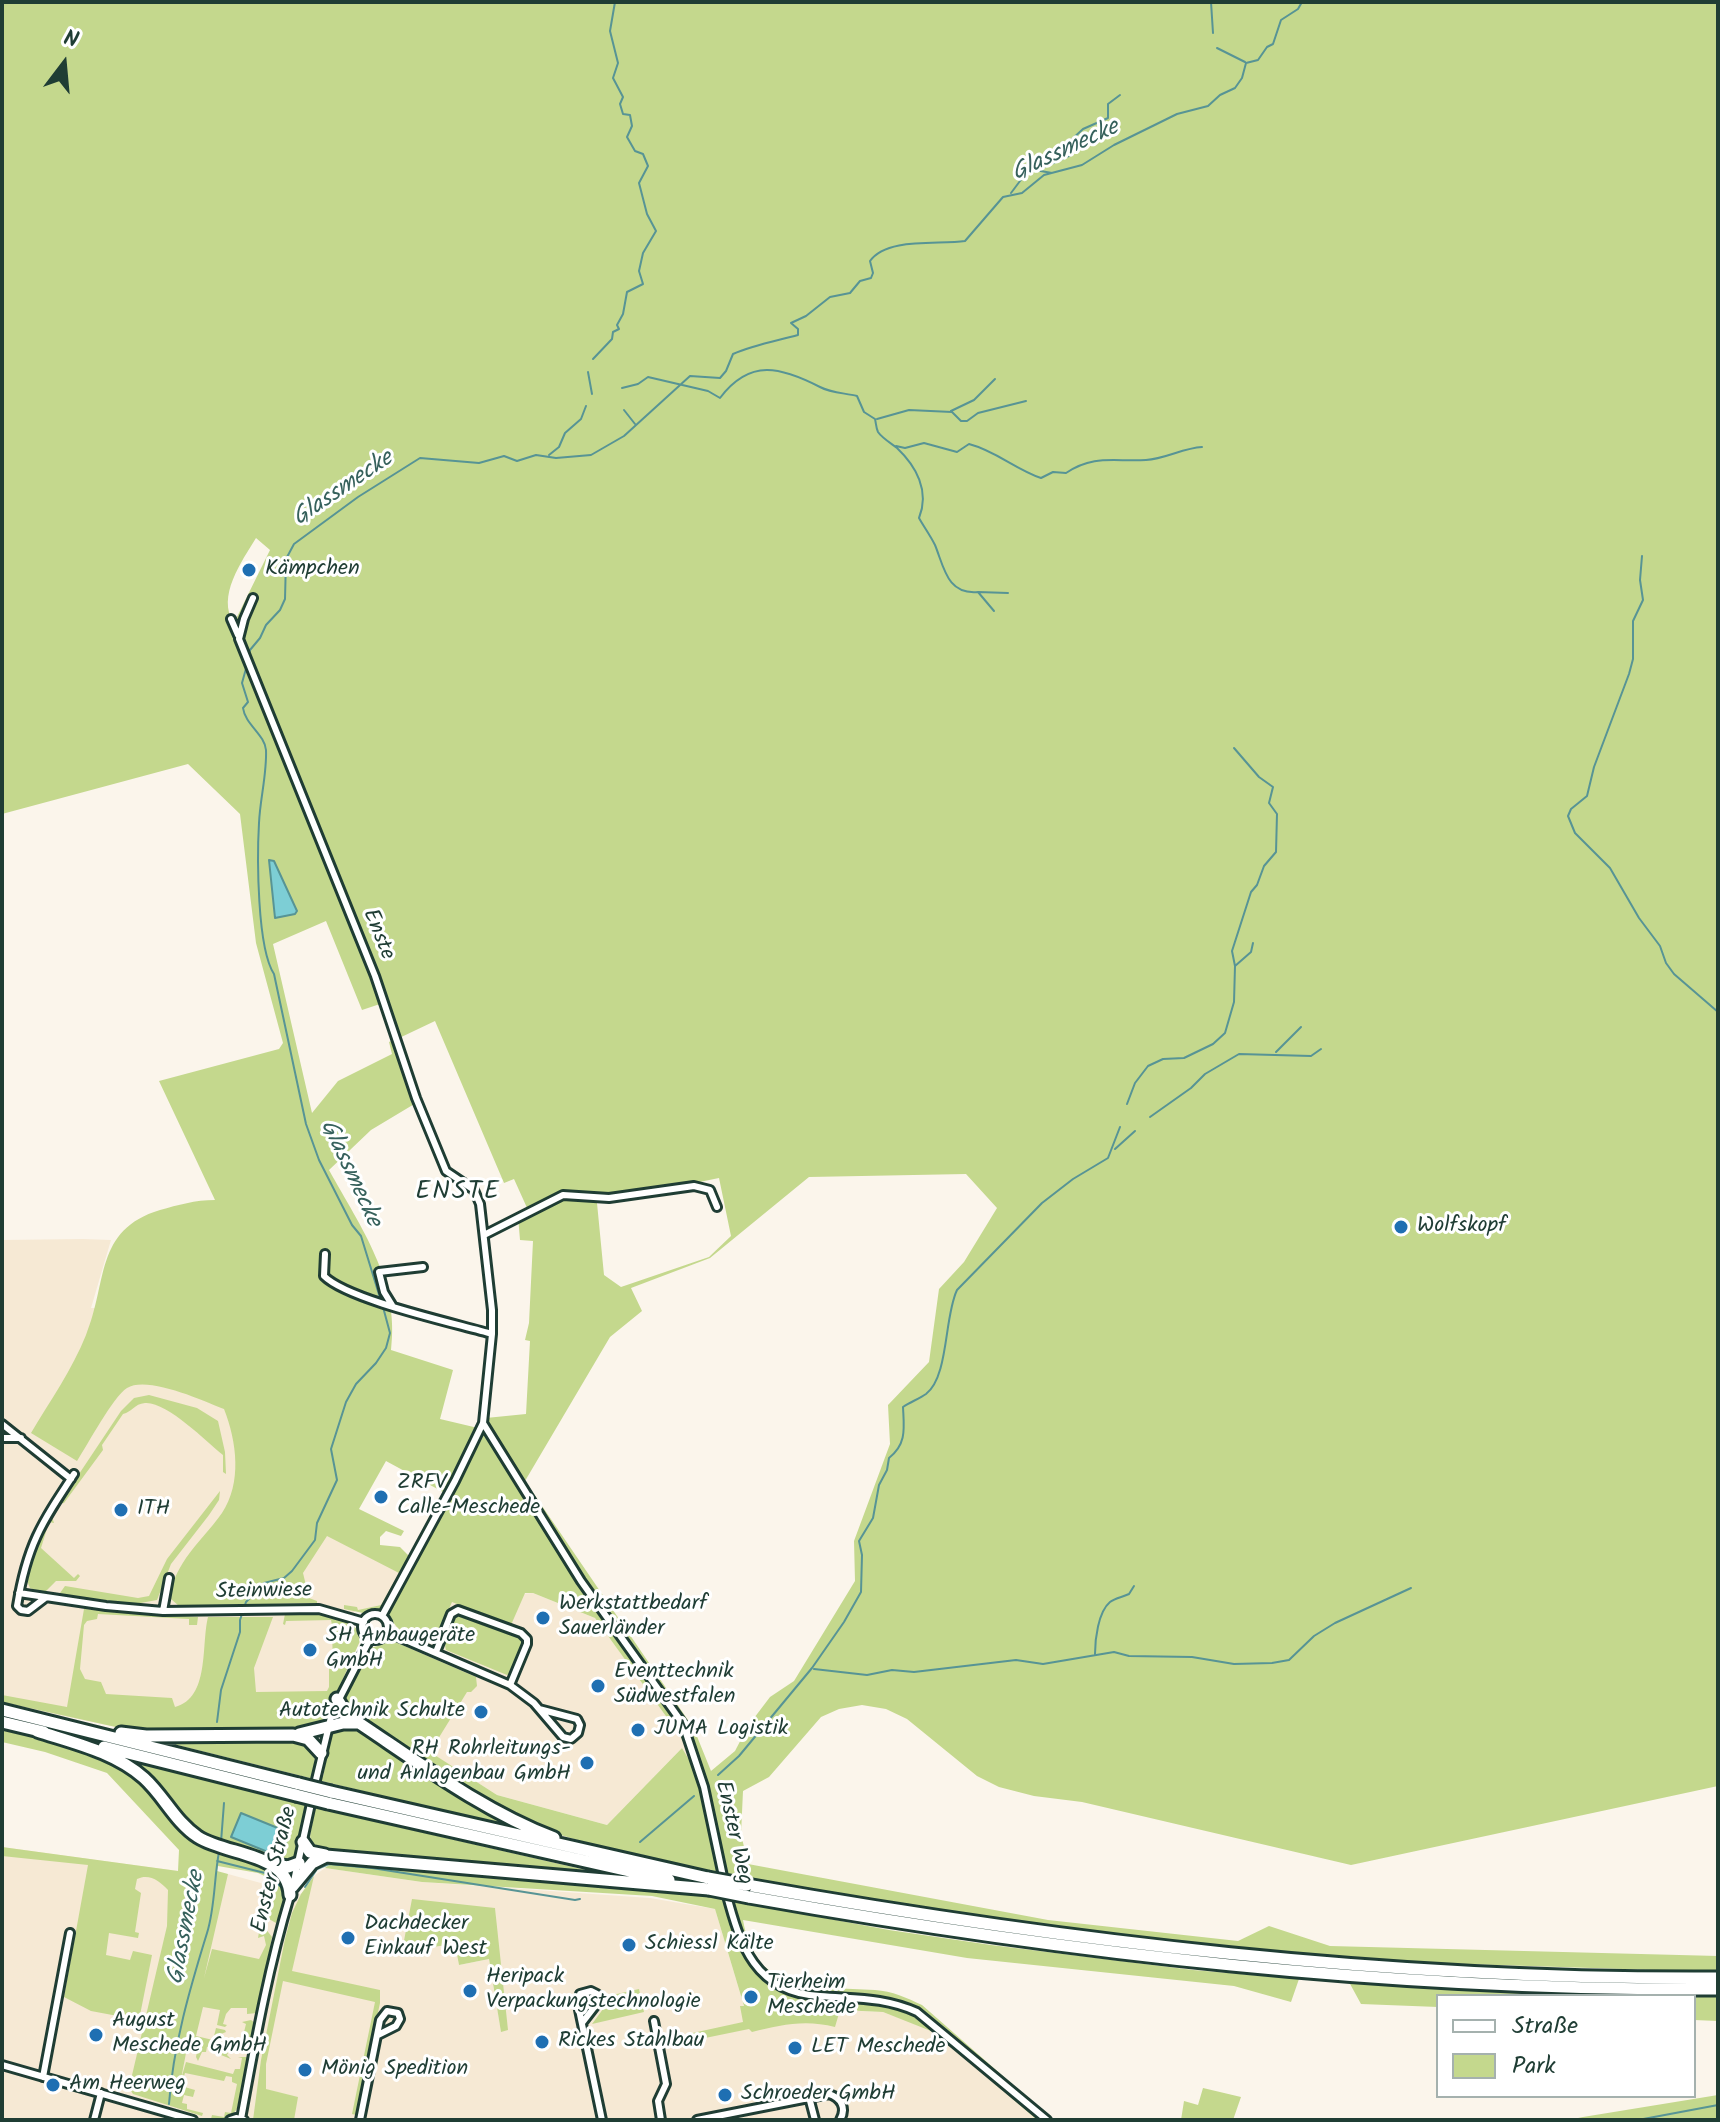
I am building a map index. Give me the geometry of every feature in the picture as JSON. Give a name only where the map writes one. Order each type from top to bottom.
[{"type":"highway","points":[[337,1699],[344,1712],[361,1724],[514,1821],[603,1856]]},
{"type":"highway","points":[[2,1710],[126,1765],[147,1782],[186,1828],[215,1845],[274,1865],[288,1867],[299,1863]]},
{"type":"highway","points":[[2,1722],[146,1736],[293,1735],[348,1722],[361,1724]]},
{"type":"highway","points":[[40,1725],[329,1798],[892,1922],[1043,1944],[1283,1971],[1490,1985],[1718,1989]]},
{"type":"highway","points":[[293,1735],[308,1739],[321,1753]]},
{"type":"highway","points":[[329,1798],[603,1856],[709,1883]]},
{"type":"highway","points":[[303,1842],[312,1853],[326,1856],[709,1883]]},
{"type":"highway","points":[[291,1891],[312,1863],[326,1856]]},
{"type":"highway","points":[[274,1865],[288,1880],[291,1891]]},
{"type":"highway","points":[[748,1891],[999,1927],[1284,1960],[1490,1974],[1718,1978]]},
{"type":"street","points":[[239,639],[253,598]]},
{"type":"street","name":"Enste","points":[[231,619],[375,976],[416,1098],[443,1165],[446,1171],[478,1196],[484,1235],[491,1291],[492,1334],[483,1423],[382,1616]]},
{"type":"street","points":[[484,1235],[544,1203],[571,1194],[609,1198],[694,1186],[710,1190],[717,1207]]},
{"type":"street","points":[[325,1254],[325,1278],[341,1288],[492,1334]]},
{"type":"street","points":[[389,1304],[379,1272],[423,1267]]},
{"type":"street","name":"Enster Weg","points":[[483,1423],[581,1581],[683,1724],[704,1787],[737,1934],[755,1966],[792,1991],[819,1996],[872,1998],[894,2002],[917,2012],[1047,2120]]},
{"type":"street","points":[[2,1424],[72,1477],[34,1538],[19,1593]]},
{"type":"street","points":[[2,1438],[21,1438]]},
{"type":"street","points":[[163,1611],[169,1578]]},
{"type":"street","name":"Steinwiese","points":[[45,1598],[25,1612],[17,1606],[19,1593],[163,1611],[319,1609],[364,1622]]},
{"type":"street","points":[[436,1652],[451,1614],[458,1610],[521,1633],[527,1644],[510,1685]]},
{"type":"street","points":[[372,1615],[382,1616],[388,1624],[387,1632],[379,1639],[370,1639],[364,1632],[364,1622],[372,1615]]},
{"type":"street","points":[[387,1632],[510,1685],[539,1709],[566,1739],[578,1733],[580,1725],[577,1719],[539,1709]]},
{"type":"street","name":"Enster Straße","points":[[242,2119],[262,2002],[299,1863],[327,1728],[337,1699],[370,1639]]},
{"type":"street","points":[[43,2077],[70,1933]]},
{"type":"street","points":[[582,2023],[599,2001],[597,1994],[591,1991],[582,1992],[578,2008],[602,2120]]},
{"type":"street","points":[[654,2021],[666,2084],[658,2104],[661,2120]]},
{"type":"street","points":[[360,2120],[378,2035]]},
{"type":"street","points":[[2,2065],[193,2120]]},
{"type":"street","points":[[94,2120],[101,2093]]},
{"type":"street","points":[[697,2120],[829,2094],[837,2097],[843,2108],[840,2120]]},
{"type":"street","points":[[809,2097],[815,2120]]},
{"type":"street","points":[[230,2120],[242,2119]]},
{"type":"shaded area","points":[[2,1240],[111,1240],[91,1308],[228,1309],[294,1492],[402,1567],[381,1605],[355,1611],[350,1623],[358,1630],[360,1641],[325,1720],[232,1731],[125,1729],[2,1703]]},
{"type":"shaded area","points":[[533,1593],[595,1618],[681,1737],[698,1779],[682,1748],[607,1825],[497,1795],[429,1752],[395,1646],[404,1631],[393,1603]]},
{"type":"shaded area","points":[[2,1847],[178,1871],[228,1874],[301,1894],[314,1876],[325,1868],[422,1882],[650,1898],[715,1909],[744,2006],[883,2012],[921,2026],[936,2033],[1037,2120],[2,2120]],"holes":[[[495,1908],[501,2031],[489,1959],[459,1965],[456,1944]]]},
{"type":"green space","points":[[2,2],[1718,2],[1718,1786],[1351,1865],[1082,1802],[1034,1796],[999,1787],[977,1776],[907,1719],[886,1709],[862,1705],[839,1709],[821,1717],[769,1777],[743,1791],[741,1834],[748,1864],[1048,1920],[1238,1941],[1269,1926],[1330,1946],[1718,1956],[1718,1972],[1370,1961],[1250,1952],[1047,1930],[738,1877],[551,1832],[505,1810],[346,1711],[343,1696],[371,1648],[393,1641],[476,1677],[477,1686],[467,1692],[430,1752],[497,1795],[607,1825],[682,1748],[694,1768],[681,1737],[595,1618],[533,1593],[525,1593],[511,1625],[452,1602],[431,1643],[399,1630],[387,1614],[483,1430],[489,1427],[486,1418],[526,1414],[530,1341],[525,1340],[529,1323],[533,1241],[520,1240],[518,1216],[528,1210],[514,1179],[504,1183],[435,1021],[395,1040],[416,1103],[371,1130],[329,1170],[365,1234],[384,1278],[390,1301],[391,1350],[453,1370],[440,1419],[478,1428],[457,1475],[443,1492],[386,1461],[359,1509],[404,1531],[401,1536],[386,1531],[380,1537],[380,1545],[400,1547],[410,1557],[383,1609],[363,1613],[344,1609],[344,1605],[357,1607],[358,1610],[381,1605],[399,1573],[327,1536],[303,1573],[309,1598],[317,1603],[179,1606],[171,1599],[175,1577],[190,1552],[222,1513],[233,1489],[234,1448],[224,1409],[176,1391],[136,1385],[121,1393],[77,1461],[31,1433],[86,1335],[113,1244],[139,1219],[160,1210],[215,1200],[159,1081],[279,1049],[283,1043],[256,943],[240,814],[188,764],[2,814]],"holes":[[[256,538],[270,550],[234,623],[228,602],[238,568]],[[326,921],[362,1010],[380,1004],[395,1039],[389,1042],[392,1054],[338,1081],[312,1113],[273,944]],[[966,1174],[997,1208],[964,1262],[939,1289],[929,1362],[888,1405],[890,1444],[854,1541],[855,1581],[794,1681],[770,1697],[748,1726],[735,1751],[711,1771],[694,1729],[525,1481],[610,1337],[642,1311],[631,1288],[710,1258],[809,1177]],[[719,1178],[731,1236],[709,1257],[621,1287],[604,1275],[597,1203]]]},
{"type":"green space","points":[[149,1395],[197,1408],[218,1421],[226,1474],[223,1472],[223,1455],[164,1408],[145,1403],[123,1414],[102,1445],[103,1450],[64,1503],[59,1504],[121,1411],[134,1398]]},
{"type":"green space","points":[[220,1491],[219,1500],[209,1515],[171,1564],[157,1600],[135,1604],[60,1593],[65,1586],[138,1598],[149,1596],[167,1559]]},
{"type":"green space","points":[[52,1517],[54,1523],[49,1522],[41,1548],[74,1578],[78,1574],[80,1576],[76,1581],[56,1581],[44,1593],[30,1588],[27,1570],[37,1541]]},
{"type":"green space","points":[[84,1609],[198,1617],[197,1625],[189,1625],[189,1619],[98,1614],[97,1619],[84,1625],[80,1669],[85,1679],[101,1682],[106,1694],[172,1698],[175,1707],[186,1702],[199,1682],[208,1617],[273,1617],[254,1668],[256,1692],[327,1691],[329,1687],[329,1665],[333,1665],[332,1631],[342,1631],[342,1625],[332,1625],[331,1620],[286,1621],[285,1625],[285,1614],[314,1614],[343,1620],[358,1630],[360,1641],[322,1725],[305,1731],[125,1729],[2,1702],[2,1695],[67,1707]]},
{"type":"green space","points":[[460,1615],[522,1638],[522,1651],[510,1674],[446,1650],[448,1630]]},
{"type":"green space","points":[[343,1726],[360,1729],[531,1833],[153,1739],[292,1738],[309,1744],[316,1754],[312,1775],[323,1777],[331,1733]]},
{"type":"green space","points":[[2,1730],[68,1745],[117,1764],[138,1780],[177,1828],[196,1843],[262,1865],[282,1876],[287,1896],[276,1923],[266,1913],[274,1891],[269,1878],[218,1866],[217,1871],[228,1874],[204,1978],[212,1949],[259,1959],[266,1945],[264,1936],[258,1938],[259,1932],[265,1928],[272,1937],[257,2013],[247,2014],[247,2008],[231,2008],[226,2014],[225,2027],[217,2025],[220,2010],[203,2007],[196,2036],[213,2040],[216,2028],[225,2030],[221,2034],[223,2044],[235,2047],[242,2040],[246,2024],[242,2022],[251,2020],[255,2023],[249,2052],[230,2049],[227,2055],[231,2059],[221,2055],[222,2050],[207,2047],[198,2061],[198,2046],[193,2042],[186,2053],[181,2079],[186,2062],[233,2074],[235,2069],[240,2069],[242,2058],[238,2057],[248,2057],[237,2109],[229,2118],[211,2119],[212,2115],[224,2117],[225,2112],[231,2113],[237,2084],[232,2082],[232,2077],[226,2076],[224,2081],[185,2073],[181,2086],[195,2090],[193,2097],[184,2095],[182,2103],[187,2104],[187,2109],[203,2113],[202,2116],[133,2094],[129,2088],[167,1926],[168,1890],[154,1879],[137,1879],[135,1889],[141,1893],[135,1932],[139,1933],[138,1938],[109,1933],[106,1955],[130,1960],[133,1951],[152,1955],[139,2020],[91,2011],[64,1997],[88,1865],[2,1856],[2,1847],[178,1871],[179,1850],[107,1773],[45,1752],[2,1742]]},
{"type":"green space","points":[[127,1758],[316,1808],[612,1876],[314,1850],[310,1836],[314,1815],[307,1813],[295,1860],[274,1860],[227,1844],[202,1831],[182,1815]]},
{"type":"green space","points":[[335,1860],[675,1890],[889,1930],[991,1945],[1193,1970],[1299,1979],[1291,2002],[1234,1986],[967,1958],[743,1920],[750,1945],[761,1962],[775,1974],[811,1986],[887,1992],[922,2005],[1053,2120],[1037,2120],[936,2033],[883,2012],[840,2010],[835,2027],[813,2023],[793,2024],[752,2032],[749,2029],[666,2046],[665,2039],[743,2022],[740,2006],[744,2006],[715,1909],[652,1896],[422,1882],[325,1868]]},
{"type":"green space","points":[[314,1876],[292,1971],[380,1990],[380,2003],[356,2115],[352,2114],[375,2002],[283,1981],[266,2064],[266,2089],[298,2097],[294,2120],[253,2120],[261,2060],[285,1939],[292,1913]]},
{"type":"green space","points":[[412,1899],[495,1908],[508,2030],[501,2032],[489,1959],[459,1965],[455,1944],[402,1951]]},
{"type":"green space","points":[[1349,1982],[1718,1993],[1718,2021],[1696,2020],[1696,1994],[1436,1994],[1436,2007],[1361,2004]]},
{"type":"green space","points":[[639,1989],[644,2012],[592,2024],[606,2005],[604,1997]]},
{"type":"green space","points":[[1203,2088],[1241,2097],[1233,2120],[1181,2120],[1184,2101],[1198,2105]]},
{"type":"green space","points":[[1718,2095],[1718,2120],[1568,2120],[1583,2117]]},
{"type":"water","points":[[269,860],[274,861],[297,911],[295,914],[275,918]]},
{"type":"water","points":[[241,1813],[290,1833],[280,1857],[231,1837]]},
{"type":"waterway","points":[[593,359],[612,339],[613,332],[619,329],[617,325],[623,314],[627,292],[643,284],[639,271],[643,253],[656,231],[647,214],[639,183],[648,166],[643,154],[635,151],[627,137],[632,126],[630,115],[623,114],[620,104],[623,97],[613,78],[618,63],[610,31],[615,2]]},
{"type":"waterway","points":[[1211,2],[1213,33]]},
{"type":"waterway","name":"Glassmecke","points":[[248,658],[250,650],[285,599],[286,559],[294,544],[358,497],[420,458],[479,463],[504,456],[517,461],[536,455],[556,458],[591,455],[624,436],[690,376],[720,378],[733,354],[798,335],[798,329],[791,323],[806,316],[830,297],[850,293],[860,281],[871,278],[870,261],[878,253],[900,245],[965,241],[1003,197],[1022,193],[1044,175],[1082,165],[1114,145],[1177,114],[1208,106],[1220,95],[1235,88],[1246,63],[1258,60],[1273,44],[1281,20],[1298,9],[1302,2]]},
{"type":"waterway","points":[[1217,48],[1245,62]]},
{"type":"waterway","points":[[1011,193],[1029,169],[1040,169],[1071,155],[1070,141],[1083,129],[1108,118],[1108,104],[1120,95]]},
{"type":"waterway","name":"Glassmecke","points":[[1035,170],[1052,173]]},
{"type":"waterway","points":[[622,388],[638,384],[648,377],[708,391],[720,398],[743,377],[767,370],[792,375],[829,391],[857,396],[864,412],[875,419],[878,432],[904,455],[915,471],[923,498],[919,518],[935,545],[948,578],[959,589],[978,592],[994,611]]},
{"type":"waterway","points":[[588,372],[592,394]]},
{"type":"waterway","points":[[951,411],[974,400],[995,379]]},
{"type":"waterway","points":[[877,419],[909,410],[952,412],[961,421],[967,421],[978,413],[1026,401]]},
{"type":"waterway","points":[[549,455],[559,447],[565,433],[581,419],[586,406]]},
{"type":"waterway","points":[[624,410],[635,424]]},
{"type":"waterway","points":[[896,446],[905,448],[924,443],[957,452],[969,444],[1041,478],[1053,472],[1066,473],[1095,461],[1153,459],[1202,447]]},
{"type":"waterway","points":[[1642,556],[1640,580],[1643,600],[1633,621],[1633,659],[1629,674],[1594,767],[1587,796],[1571,809],[1568,816],[1575,833],[1610,868],[1639,918],[1660,946],[1674,974],[1718,1012]]},
{"type":"waterway","points":[[978,592],[1008,593]]},
{"type":"waterway","name":"Glassmecke","points":[[247,665],[242,683],[248,702],[243,708],[266,750],[258,857],[264,944],[274,974],[306,1124],[319,1160],[352,1225],[361,1236],[381,1301]]},
{"type":"waterway","points":[[1127,1104],[1135,1083],[1148,1066],[1163,1059],[1184,1058],[1213,1044],[1225,1033],[1234,1002],[1235,966],[1232,951],[1251,892],[1264,866],[1276,852],[1277,814],[1269,803],[1273,787],[1259,777],[1234,748]]},
{"type":"waterway","points":[[1235,966],[1251,952],[1253,943]]},
{"type":"waterway","points":[[1276,1052],[1301,1027]]},
{"type":"waterway","points":[[1150,1117],[1191,1088],[1205,1074],[1239,1054],[1311,1056],[1321,1049]]},
{"type":"waterway","points":[[718,1775],[739,1756],[812,1668],[861,1592],[862,1555],[859,1541],[873,1518],[879,1485],[889,1458],[902,1441],[903,1407],[926,1394],[939,1374],[957,1290],[1042,1203],[1108,1158],[1120,1127]]},
{"type":"waterway","points":[[1115,1149],[1135,1131]]},
{"type":"waterway","name":"Glassmecke","points":[[217,1722],[221,1690],[240,1632],[246,1602],[264,1583],[284,1578],[292,1571],[315,1540],[317,1523],[337,1480],[331,1449],[346,1402],[356,1384],[386,1348],[390,1333],[383,1307]]},
{"type":"waterway","points":[[1095,1654],[1103,1612],[1112,1601],[1129,1594],[1134,1586]]},
{"type":"waterway","points":[[814,1669],[867,1675],[892,1670],[914,1672],[1016,1660],[1043,1664],[1114,1652],[1129,1656],[1192,1657],[1234,1664],[1272,1663],[1289,1660],[1314,1636],[1335,1623],[1411,1588]]},
{"type":"waterway","points":[[640,1842],[694,1796]]},
{"type":"waterway","name":"Glassmecke","points":[[221,1842],[224,1803]]},
{"type":"waterway","name":"Glassmecke","points":[[169,2104],[183,2017],[210,1923],[219,1852]]},
{"type":"waterway","points":[[217,1861],[265,1873],[280,1886]]},
{"type":"waterway","points":[[305,1887],[317,1869],[329,1864],[580,1899]]},
{"type":"waterway","points":[[1638,2120],[1718,2105]]},
{"type":"place","name":"Kämpchen","points":[[249,570]]},
{"type":"place","name":"Wolfskopf","points":[[1401,1227]]},
{"type":"place","name":"ZRFV Calle-Meschede","points":[[381,1497]]},
{"type":"place","name":"ITH","points":[[121,1510]]},
{"type":"place","name":"Werkstattbedarf Sauerländer","points":[[543,1618]]},
{"type":"place","name":"SH Anbaugeräte GmbH","points":[[310,1650]]},
{"type":"place","name":"Eventtechnik Südwestfalen","points":[[598,1686]]},
{"type":"place","name":"Autotechnik Schulte","points":[[481,1712]]},
{"type":"place","name":"JUMA Logistik","points":[[638,1730]]},
{"type":"place","name":"RH Rohrleitungs- und Anlagenbau GmbH","points":[[587,1763]]},
{"type":"place","name":"Dachdecker Einkauf West","points":[[348,1938]]},
{"type":"place","name":"Schiessl Kälte","points":[[629,1945]]},
{"type":"place","name":"Heripack Verpackungstechnologie","points":[[470,1991]]},
{"type":"place","name":"Tierheim Meschede","points":[[751,1997]]},
{"type":"place","name":"August Meschede GmbH","points":[[96,2035]]},
{"type":"place","name":"Rickes Stahlbau","points":[[542,2042]]},
{"type":"place","name":"LET Meschede","points":[[795,2048]]},
{"type":"place","name":"Mönig Spedition","points":[[305,2070]]},
{"type":"place","name":"Am Heerweg","points":[[53,2085]]},
{"type":"place","name":"Schroeder GmbH","points":[[725,2095]]},
{"type":"district","name":"ENSTE","points":[[458,1194]]}]
